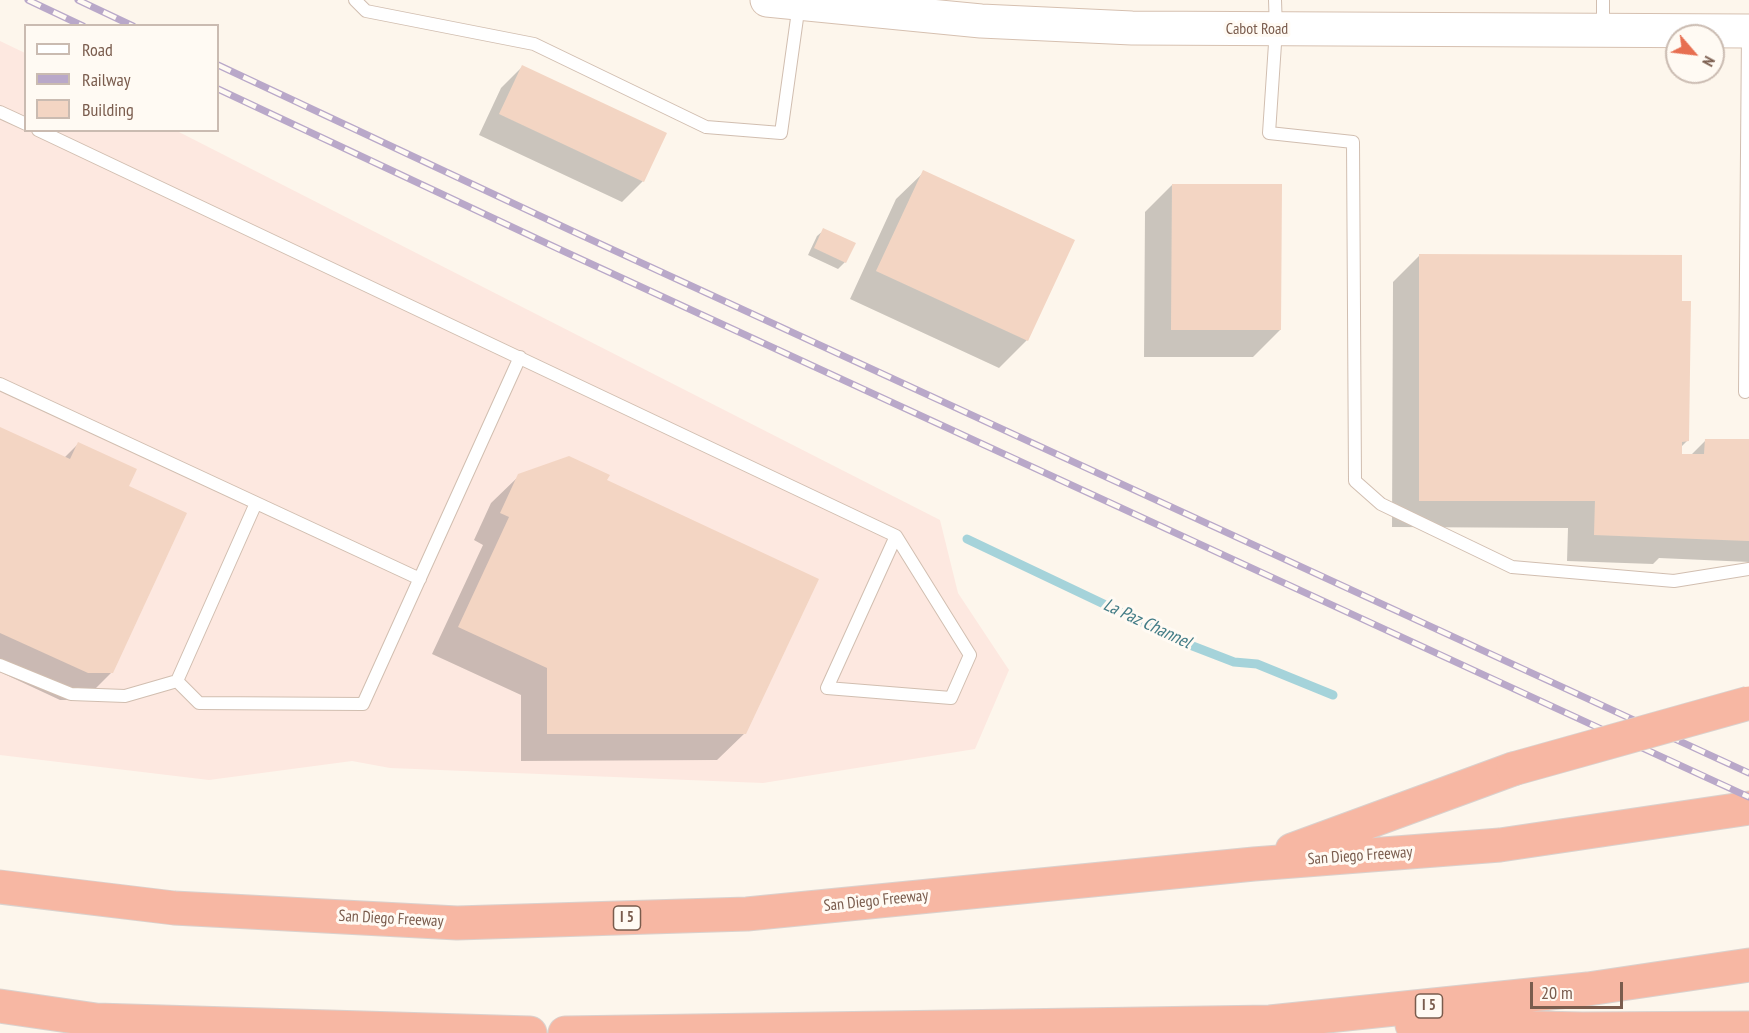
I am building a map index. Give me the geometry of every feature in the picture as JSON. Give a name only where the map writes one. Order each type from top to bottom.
[{"type":"highway","points":[[1254,864],[1513,769],[1749,703]]},
{"type":"highway","name":"San Diego Freeway","points":[[0,887],[174,908],[457,923],[747,914],[1254,864],[1500,845],[1749,808]]},
{"type":"highway","name":"I 5","points":[[565,1033],[1270,1022],[1588,989],[1749,965]]},
{"type":"highway","points":[[0,1006],[96,1020],[530,1033]]},
{"type":"highway","points":[[1270,1022],[1582,1029],[1749,1028]]},
{"type":"main road","name":"Cabot Road","points":[[767,0],[981,21],[1132,28],[1275,15],[1603,15],[1748,31]]},
{"type":"lane","points":[[355,0],[366,11],[534,44],[706,127],[781,133],[799,2]]},
{"type":"lane","points":[[1275,15],[1269,133],[1353,142],[1355,481],[1381,504],[1512,567],[1674,581],[1749,569]]},
{"type":"lane","points":[[1745,392],[1748,31]]},
{"type":"lane","points":[[0,112],[24,123]]},
{"type":"lane","points":[[42,132],[896,536],[970,656],[951,698],[827,688],[896,536]]},
{"type":"lane","points":[[177,681],[199,703],[363,704],[520,357]]},
{"type":"lane","points":[[0,384],[420,579]]},
{"type":"lane","points":[[0,664],[71,694],[125,696],[177,681],[256,503]]},
{"type":"shaded area","points":[[0,41],[24,53],[24,132],[179,132],[940,520],[958,593],[1009,670],[975,749],[763,783],[390,768],[352,761],[209,780],[0,755]]},
{"type":"building","points":[[522,65],[667,133],[644,182],[499,114]]},
{"type":"building","points":[[923,170],[1075,240],[1028,341],[876,271]]},
{"type":"building","points":[[1172,184],[1282,184],[1281,330],[1171,330]]},
{"type":"building","points":[[823,228],[856,243],[846,263],[814,248]]},
{"type":"building","points":[[1419,254],[1682,255],[1682,301],[1691,301],[1689,441],[1682,442],[1682,454],[1704,454],[1705,439],[1749,439],[1749,541],[1594,535],[1595,501],[1419,501]]},
{"type":"building","points":[[0,427],[70,459],[78,442],[137,469],[129,486],[187,513],[113,673],[88,673],[0,633]]},
{"type":"building","points":[[569,456],[610,475],[607,480],[819,579],[746,734],[547,734],[547,668],[458,627],[509,517],[500,513],[518,474]]},
{"type":"waterway","name":"La Paz Channel","points":[[967,539],[1190,645],[1234,662],[1257,664],[1333,695]]},
{"type":"railway","points":[[28,0],[79,24]]},
{"type":"railway","points":[[78,0],[129,24]]},
{"type":"railway","points":[[219,65],[570,230],[1749,773]]},
{"type":"railway","points":[[219,89],[561,250],[1749,797]]}]
